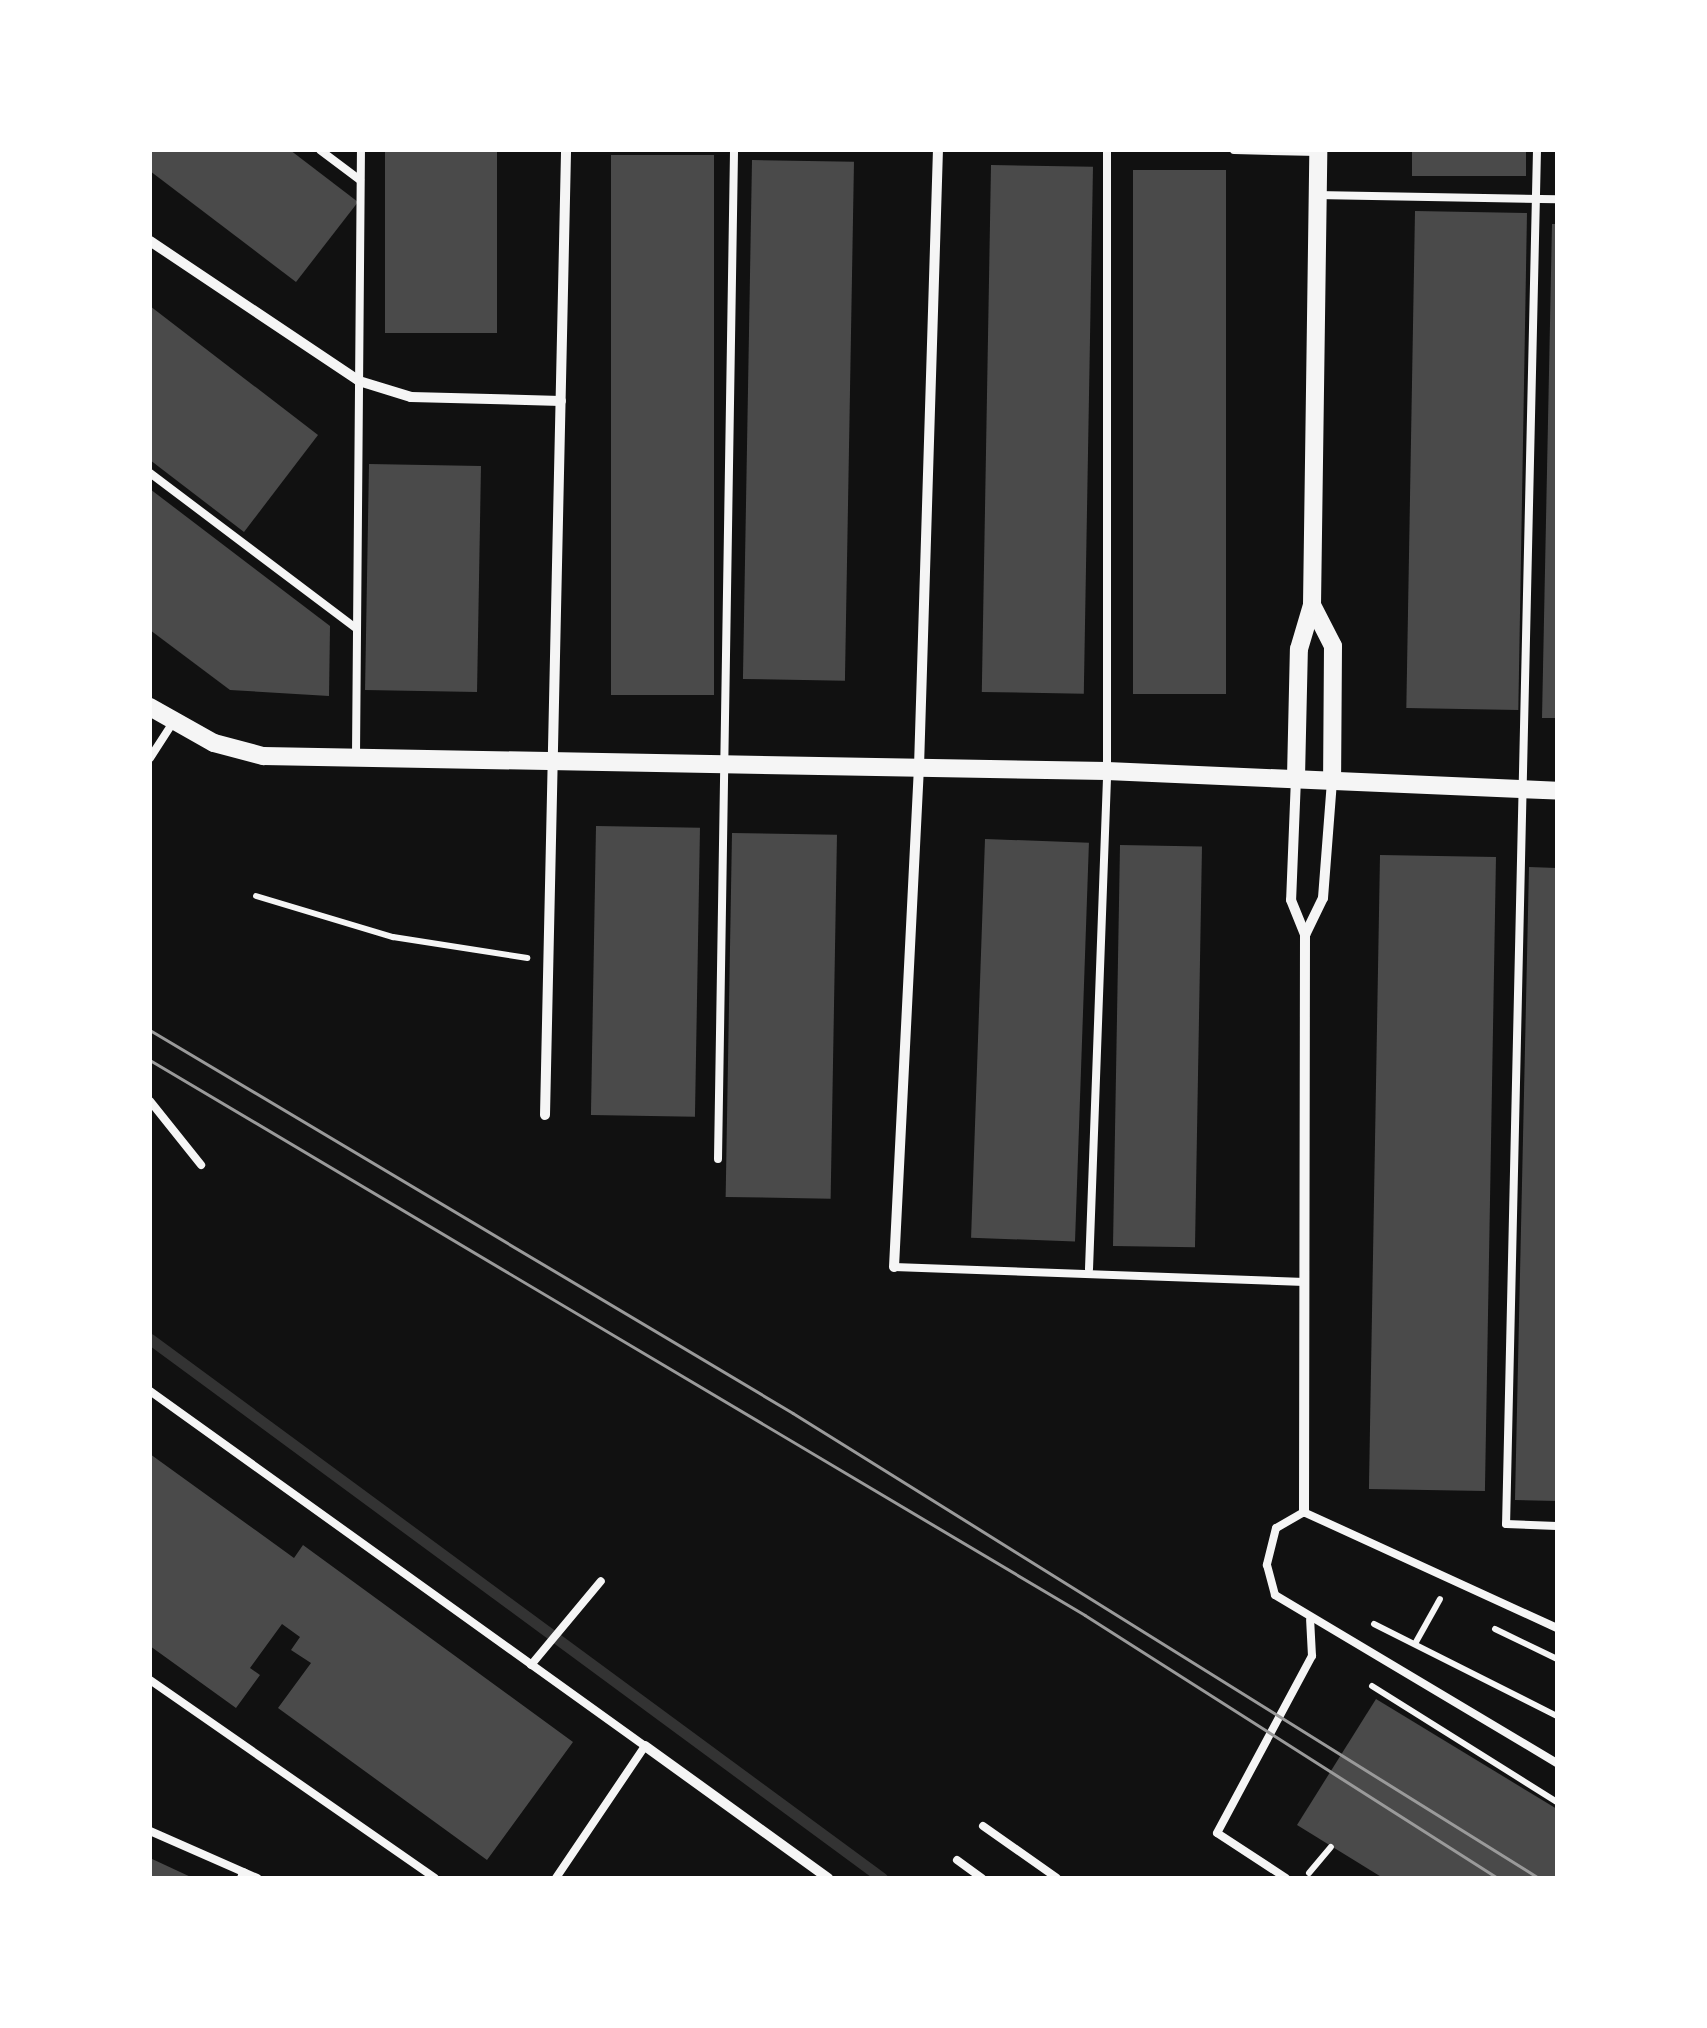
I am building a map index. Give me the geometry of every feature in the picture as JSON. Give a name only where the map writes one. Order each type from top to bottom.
[{"type":"street","points":[[545,1115],[566,150]]},
{"type":"street","points":[[894,1266],[919,767],[938,150]]},
{"type":"street","points":[[1304,1512],[1305,935],[1291,900],[1299,649],[1312,605],[1318,151]]},
{"type":"street","points":[[150,241],[359,381],[411,397],[561,401]]},
{"type":"street","points":[[1305,935],[1324,898],[1332,778],[1333,646],[1312,605]]},
{"type":"street","points":[[150,707],[172,724],[264,756],[1106,771],[1332,778],[1557,792]]},
{"type":"street","points":[[645,1746],[828,1878]]},
{"type":"lane","points":[[320,150],[360,181]]},
{"type":"lane","points":[[356,757],[360,150]]},
{"type":"lane","points":[[718,1159],[734,150]]},
{"type":"lane","points":[[1089,1269],[1106,771],[1107,150]]},
{"type":"lane","points":[[1234,150],[1318,151]]},
{"type":"lane","points":[[1537,150],[1506,1524],[1557,1526]]},
{"type":"lane","points":[[1316,195],[1557,200]]},
{"type":"lane","points":[[150,474],[357,629]]},
{"type":"lane","points":[[150,758],[172,724]]},
{"type":"lane","points":[[150,1101],[201,1165]]},
{"type":"lane","points":[[894,1266],[1089,1269],[1305,1282]]},
{"type":"lane","points":[[150,1391],[645,1746],[556,1878]]},
{"type":"lane","points":[[1557,1628],[1304,1512],[1276,1528],[1267,1565],[1275,1595],[1310,1620],[1557,1762]]},
{"type":"lane","points":[[531,1665],[601,1581]]},
{"type":"lane","points":[[1286,1878],[1217,1833],[1312,1656],[1310,1620]]},
{"type":"lane","points":[[150,1680],[434,1878]]},
{"type":"lane","points":[[983,1826],[1057,1878]]},
{"type":"lane","points":[[150,1830],[256,1878]]},
{"type":"lane","points":[[957,1860],[982,1878]]},
{"type":"path","points":[[256,896],[393,938],[548,962]]},
{"type":"path","points":[[1422,1596],[1455,1611]]},
{"type":"path","points":[[1416,1642],[1434,1611]]},
{"type":"path","points":[[1358,1616],[1557,1716]]},
{"type":"path","points":[[1489,1627],[1557,1659]]},
{"type":"path","points":[[1372,1686],[1436,1730],[1557,1802]]},
{"type":"path","points":[[1317,1864],[1331,1846]]},
{"type":"building","points":[[150,150],[290,150],[358,202],[296,282],[150,171]]},
{"type":"building","points":[[385,150],[497,150],[497,333],[385,333]]},
{"type":"building","points":[[1412,150],[1526,150],[1526,176],[1412,176]]},
{"type":"building","points":[[611,155],[714,155],[714,695],[611,695]]},
{"type":"building","points":[[752,160],[854,162],[845,681],[743,679]]},
{"type":"building","points":[[991,165],[1093,167],[1084,694],[982,692]]},
{"type":"building","points":[[1133,170],[1226,170],[1226,694],[1133,694]]},
{"type":"building","points":[[1415,211],[1527,213],[1518,710],[1406,708]]},
{"type":"building","points":[[1552,224],[1557,224],[1557,718],[1542,718]]},
{"type":"building","points":[[150,306],[318,435],[244,532],[150,460]]},
{"type":"building","points":[[369,464],[481,466],[477,692],[365,690]]},
{"type":"building","points":[[150,489],[330,626],[329,696],[230,690],[150,630]]},
{"type":"building","points":[[596,826],[700,828],[695,1117],[591,1115]]},
{"type":"building","points":[[732,833],[837,835],[831,1199],[726,1197]]},
{"type":"building","points":[[985,839],[1089,843],[1075,1241],[971,1238]]},
{"type":"building","points":[[1120,845],[1202,846],[1195,1247],[1113,1246]]},
{"type":"building","points":[[1380,855],[1496,857],[1485,1491],[1369,1489]]},
{"type":"building","points":[[1529,867],[1557,868],[1557,1501],[1515,1500]]},
{"type":"building","points":[[150,1454],[294,1558],[303,1545],[573,1742],[487,1860],[278,1708],[311,1663],[291,1650],[300,1637],[282,1624],[250,1668],[260,1675],[236,1708],[150,1646]]},
{"type":"building","points":[[1376,1699],[1557,1809],[1557,1878],[1383,1878],[1297,1825]]},
{"type":"building","points":[[150,1858],[193,1878],[150,1878]]},
{"type":"waterway","points":[[150,1339],[882,1878]]},
{"type":"tram line","points":[[150,1030],[793,1413],[1539,1878]]},
{"type":"tram line","points":[[150,1060],[1085,1615],[1498,1878]]}]
